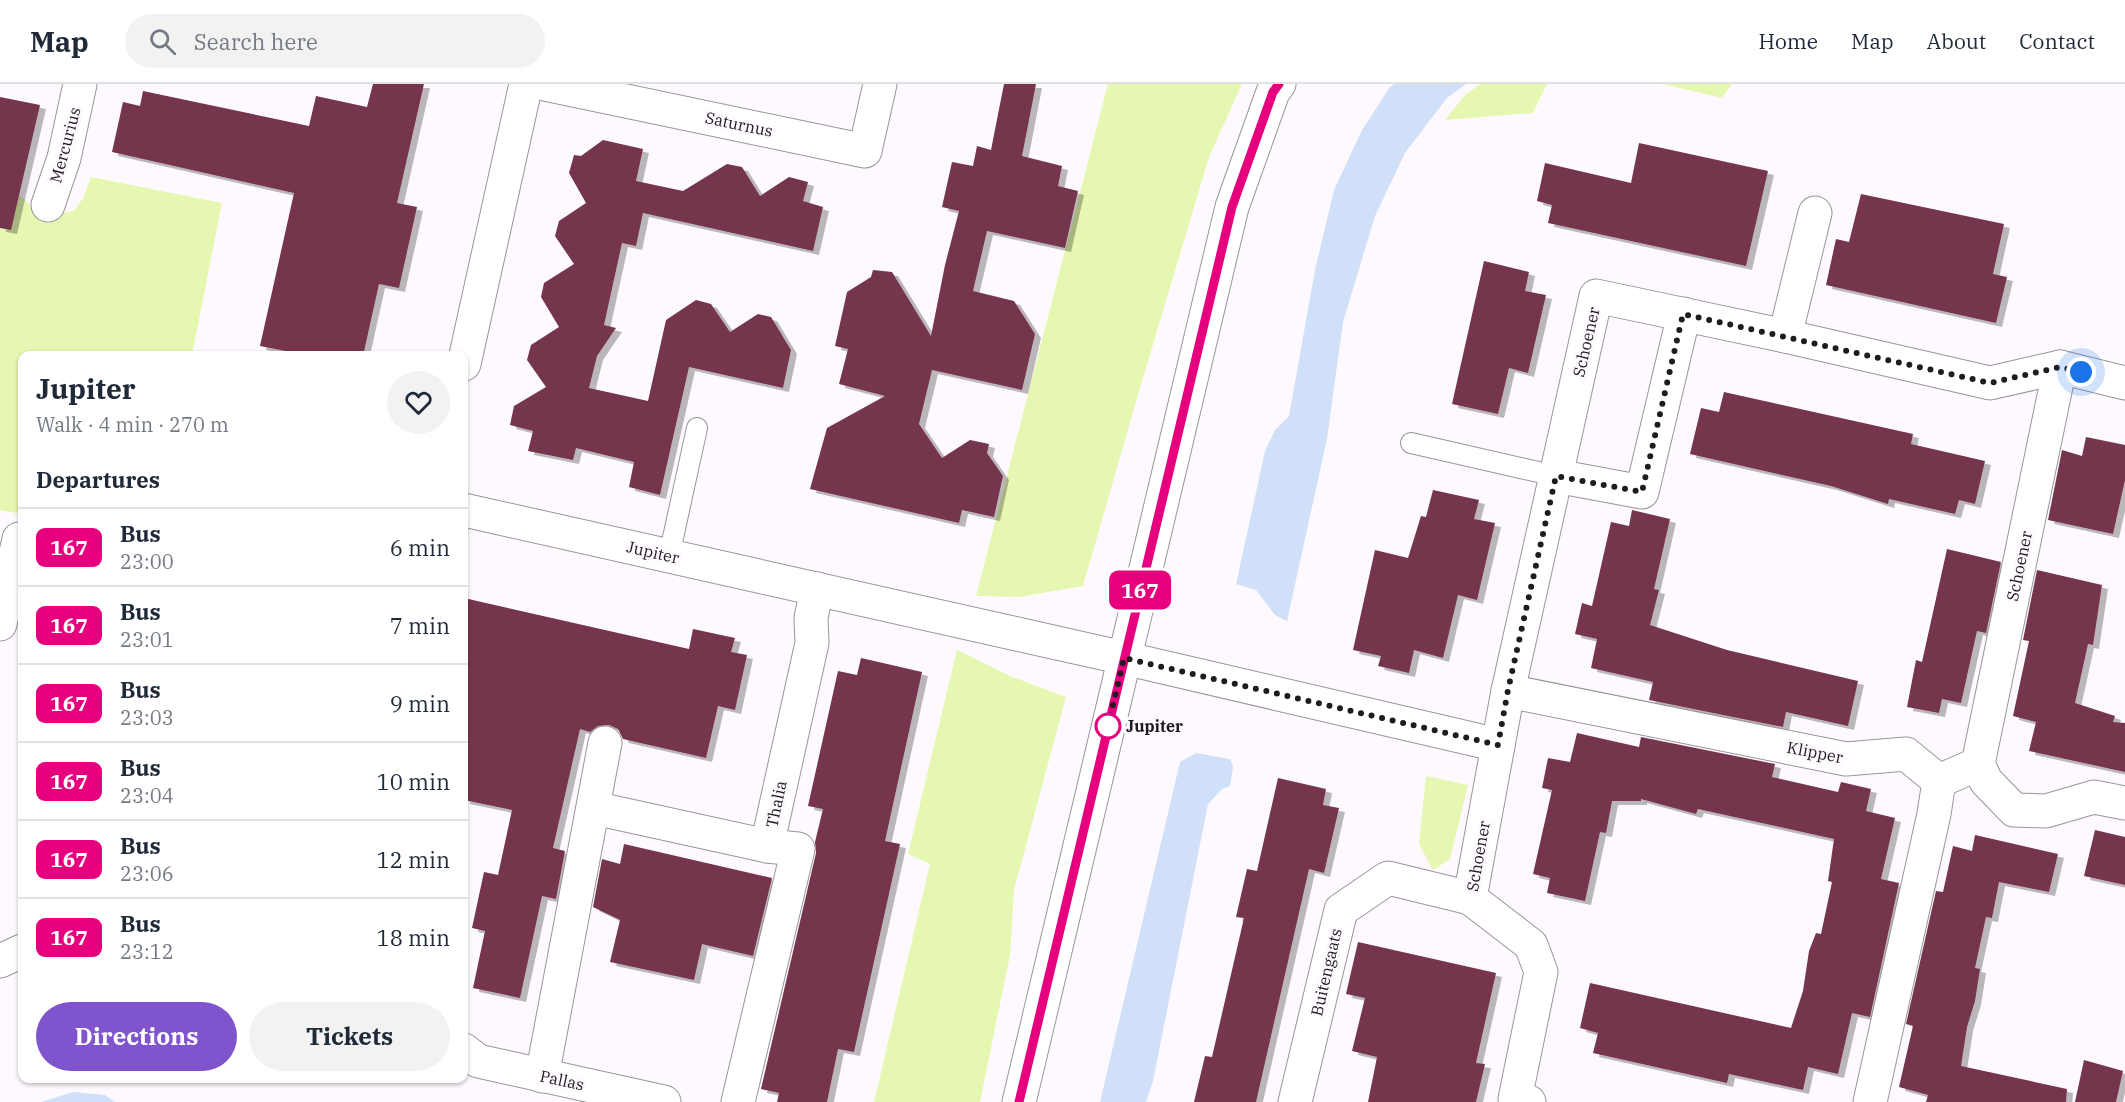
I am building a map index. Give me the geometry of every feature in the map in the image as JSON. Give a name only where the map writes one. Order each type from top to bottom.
[{"type":"street","name":"Mercurius","points":[[48,205],[64,158],[80,84]]},
{"type":"street","points":[[467,351],[526,84]]},
{"type":"street","name":"Saturnus","points":[[545,84],[865,151],[880,84]]},
{"type":"street","points":[[1019,1102],[1232,207],[1273,92],[1279,84]]},
{"type":"street","points":[[1785,336],[1815,213]]},
{"type":"street","name":"Schoener","points":[[1529,1102],[1515,1099],[1541,972],[1531,945],[1470,898],[1508,690],[1596,296],[1990,383],[2060,367],[2125,383]]},
{"type":"street","points":[[1556,476],[1642,492],[1683,314]]},
{"type":"street","name":"Schoener","points":[[1978,764],[2060,367]]},
{"type":"street","name":"Jupiter","points":[[468,511],[1124,658]]},
{"type":"street","points":[[0,624],[18,543]]},
{"type":"street","name":"Thalia","points":[[594,808],[767,846],[812,643],[811,618],[817,589]]},
{"type":"street","points":[[1124,658],[1498,745]]},
{"type":"street","name":"Klipper","points":[[1508,690],[1846,759],[1906,754],[1940,781]]},
{"type":"street","points":[[542,1076],[605,743]]},
{"type":"street","points":[[1870,1102],[1940,781],[1978,764],[1986,781],[2014,810],[2046,811],[2094,797],[2125,803]]},
{"type":"street","points":[[738,1102],[798,849],[767,846]]},
{"type":"street","name":"Buitengaats","points":[[1295,1102],[1341,910],[1388,878],[1470,898]]},
{"type":"street","points":[[0,961],[18,953]]},
{"type":"street","name":"Pallas","points":[[468,1053],[478,1061],[664,1102]]},
{"type":"lane","points":[[669,556],[697,428]]},
{"type":"lane","points":[[1411,443],[1556,476]]},
{"type":"green space","points":[[1108,84],[1242,84],[1209,157],[1083,586],[1019,597],[976,596]]},
{"type":"green space","points":[[1480,84],[1547,84],[1533,113],[1445,120],[1465,95]]},
{"type":"green space","points":[[1662,84],[1732,84],[1722,98]]},
{"type":"green space","points":[[91,177],[222,203],[193,351],[18,351],[18,513],[0,510],[0,185],[23,198],[35,210],[53,214],[74,211],[83,198]]},
{"type":"green space","points":[[957,650],[1010,676],[1066,697],[1014,890],[1010,955],[980,1102],[874,1102],[930,864],[908,854]]},
{"type":"green space","points":[[1426,776],[1468,785],[1450,859],[1433,870],[1419,844]]},
{"type":"water","points":[[1394,84],[1466,84],[1447,98],[1405,153],[1375,216],[1343,322],[1327,439],[1287,621],[1275,615],[1256,590],[1236,584],[1265,451],[1275,430],[1289,416],[1315,270],[1334,190],[1362,130]]},
{"type":"water","points":[[1196,753],[1230,759],[1233,767],[1230,786],[1222,789],[1208,804],[1153,1081],[1146,1102],[1100,1102],[1180,762]]},
{"type":"water","points":[[73,1092],[105,1095],[115,1102],[41,1102]]},
{"type":"building","points":[[373,84],[424,84],[397,203],[417,207],[399,288],[379,284],[364,351],[286,351],[260,346],[294,193],[112,152],[123,102],[140,106],[143,91],[309,126],[316,96],[367,107]]},
{"type":"building","points":[[1004,84],[1036,84],[1022,156],[1062,166],[1058,186],[1078,191],[1065,248],[987,231],[973,291],[1014,301],[1035,334],[1022,390],[932,370],[919,424],[942,458],[970,440],[989,444],[987,453],[1003,476],[994,517],[962,510],[959,523],[810,489],[827,428],[885,396],[839,384],[848,349],[835,346],[847,292],[871,277],[873,270],[892,272],[931,336],[945,265],[959,211],[942,207],[952,162],[973,166],[977,146],[991,150]]},
{"type":"building","points":[[0,97],[40,105],[11,230],[0,228]]},
{"type":"building","points":[[603,140],[643,149],[636,181],[683,191],[727,164],[742,167],[760,196],[789,177],[808,182],[803,201],[823,207],[813,251],[643,213],[636,246],[622,243],[604,325],[616,328],[597,356],[589,388],[648,401],[666,320],[696,300],[711,304],[730,332],[758,314],[771,317],[791,350],[783,388],[689,367],[660,495],[629,487],[634,462],[576,448],[573,460],[528,451],[533,431],[510,425],[514,406],[546,387],[527,360],[531,345],[559,327],[541,297],[544,283],[574,264],[555,236],[559,221],[586,203],[569,173],[574,155],[581,156]]},
{"type":"building","points":[[1639,143],[1768,171],[1746,266],[1548,223],[1552,205],[1537,201],[1545,163],[1631,183]]},
{"type":"building","points":[[1861,194],[2004,224],[1993,274],[2007,277],[1996,323],[1826,285],[1836,239],[1849,242]]},
{"type":"building","points":[[1484,261],[1529,272],[1525,291],[1546,295],[1528,373],[1509,368],[1498,414],[1452,404]]},
{"type":"building","points":[[1724,392],[1913,434],[1911,444],[1985,461],[1975,504],[1959,500],[1955,514],[1889,499],[1888,504],[1831,486],[1690,454],[1701,408],[1719,412]]},
{"type":"building","points":[[2086,437],[2125,445],[2125,480],[2113,534],[2048,520],[2062,450],[2082,456]]},
{"type":"building","points":[[1433,490],[1479,500],[1474,519],[1495,523],[1477,600],[1458,595],[1443,658],[1414,650],[1409,673],[1378,666],[1381,656],[1353,650],[1375,550],[1408,558],[1421,516],[1426,517]]},
{"type":"building","points":[[1632,510],[1670,519],[1654,589],[1659,590],[1650,625],[1727,650],[1858,681],[1848,726],[1786,712],[1783,727],[1649,700],[1653,682],[1591,668],[1597,639],[1575,634],[1582,603],[1592,606],[1611,522],[1629,526]]},
{"type":"building","points":[[1947,549],[2001,562],[1986,633],[1977,631],[1961,703],[1942,699],[1939,713],[1907,707],[1916,660],[1922,662]]},
{"type":"building","points":[[2037,570],[2102,585],[2093,645],[2088,644],[2075,703],[2115,716],[2113,722],[2125,723],[2125,772],[2029,751],[2036,722],[2013,716],[2029,641],[2023,640]]},
{"type":"building","points":[[468,599],[689,649],[693,629],[735,638],[731,652],[747,655],[735,710],[718,706],[706,758],[623,739],[618,729],[609,725],[598,726],[590,732],[580,729],[553,848],[565,851],[556,899],[542,896],[520,998],[473,988],[485,931],[472,928],[484,872],[498,875],[512,810],[468,801]]},
{"type":"building","points":[[861,658],[922,672],[885,841],[900,844],[854,1052],[838,1049],[827,1102],[777,1102],[779,1093],[761,1089],[816,853],[815,842],[823,809],[808,806],[838,671],[857,675]]},
{"type":"building","points":[[1577,733],[1639,747],[1641,737],[1775,764],[1772,777],[1838,792],[1841,782],[1871,789],[1866,811],[1895,818],[1881,879],[1899,883],[1870,1017],[1852,1013],[1838,1074],[1808,1067],[1803,1090],[1729,1074],[1727,1083],[1593,1053],[1598,1033],[1580,1028],[1590,983],[1791,1028],[1803,991],[1809,951],[1816,933],[1821,934],[1832,882],[1828,881],[1834,839],[1698,809],[1696,814],[1641,799],[1641,801],[1612,801],[1606,833],[1600,832],[1585,901],[1547,893],[1550,878],[1533,874],[1552,790],[1542,788],[1548,758],[1570,762]]},
{"type":"building","points":[[1278,778],[1326,789],[1323,805],[1339,808],[1324,873],[1309,869],[1256,1102],[1194,1102],[1205,1056],[1212,1057],[1244,918],[1236,917],[1247,869],[1257,871]]},
{"type":"building","points":[[2095,830],[2125,837],[2125,885],[2084,876]]},
{"type":"building","points":[[1975,835],[2058,854],[2049,892],[1999,882],[1992,918],[1986,917],[1975,968],[1980,969],[1961,1066],[2067,1089],[2066,1102],[1926,1102],[1928,1095],[1899,1087],[1913,1026],[1906,1024],[1936,891],[1943,892],[1953,846],[1972,851]]},
{"type":"building","points":[[624,844],[772,878],[753,956],[702,944],[694,980],[610,962],[620,920],[593,907],[602,859],[620,864]]},
{"type":"building","points":[[1358,942],[1496,973],[1476,1063],[1485,1064],[1476,1102],[1368,1102],[1377,1057],[1352,1051],[1365,998],[1346,994]]},
{"type":"building","points":[[2084,1060],[2123,1071],[2116,1102],[2075,1102]]},
{"type":"bus line","name":"167","points":[[1019,1102],[1232,207],[1273,92],[1279,84]]},
{"type":"place","name":"Jupiter","points":[[1108,726]]},
{"type":"route","points":[[1108,726],[1124,658],[1498,745],[1508,690],[1556,476],[1642,492],[1683,314],[1990,383],[2060,367],[2081,372]]}]
